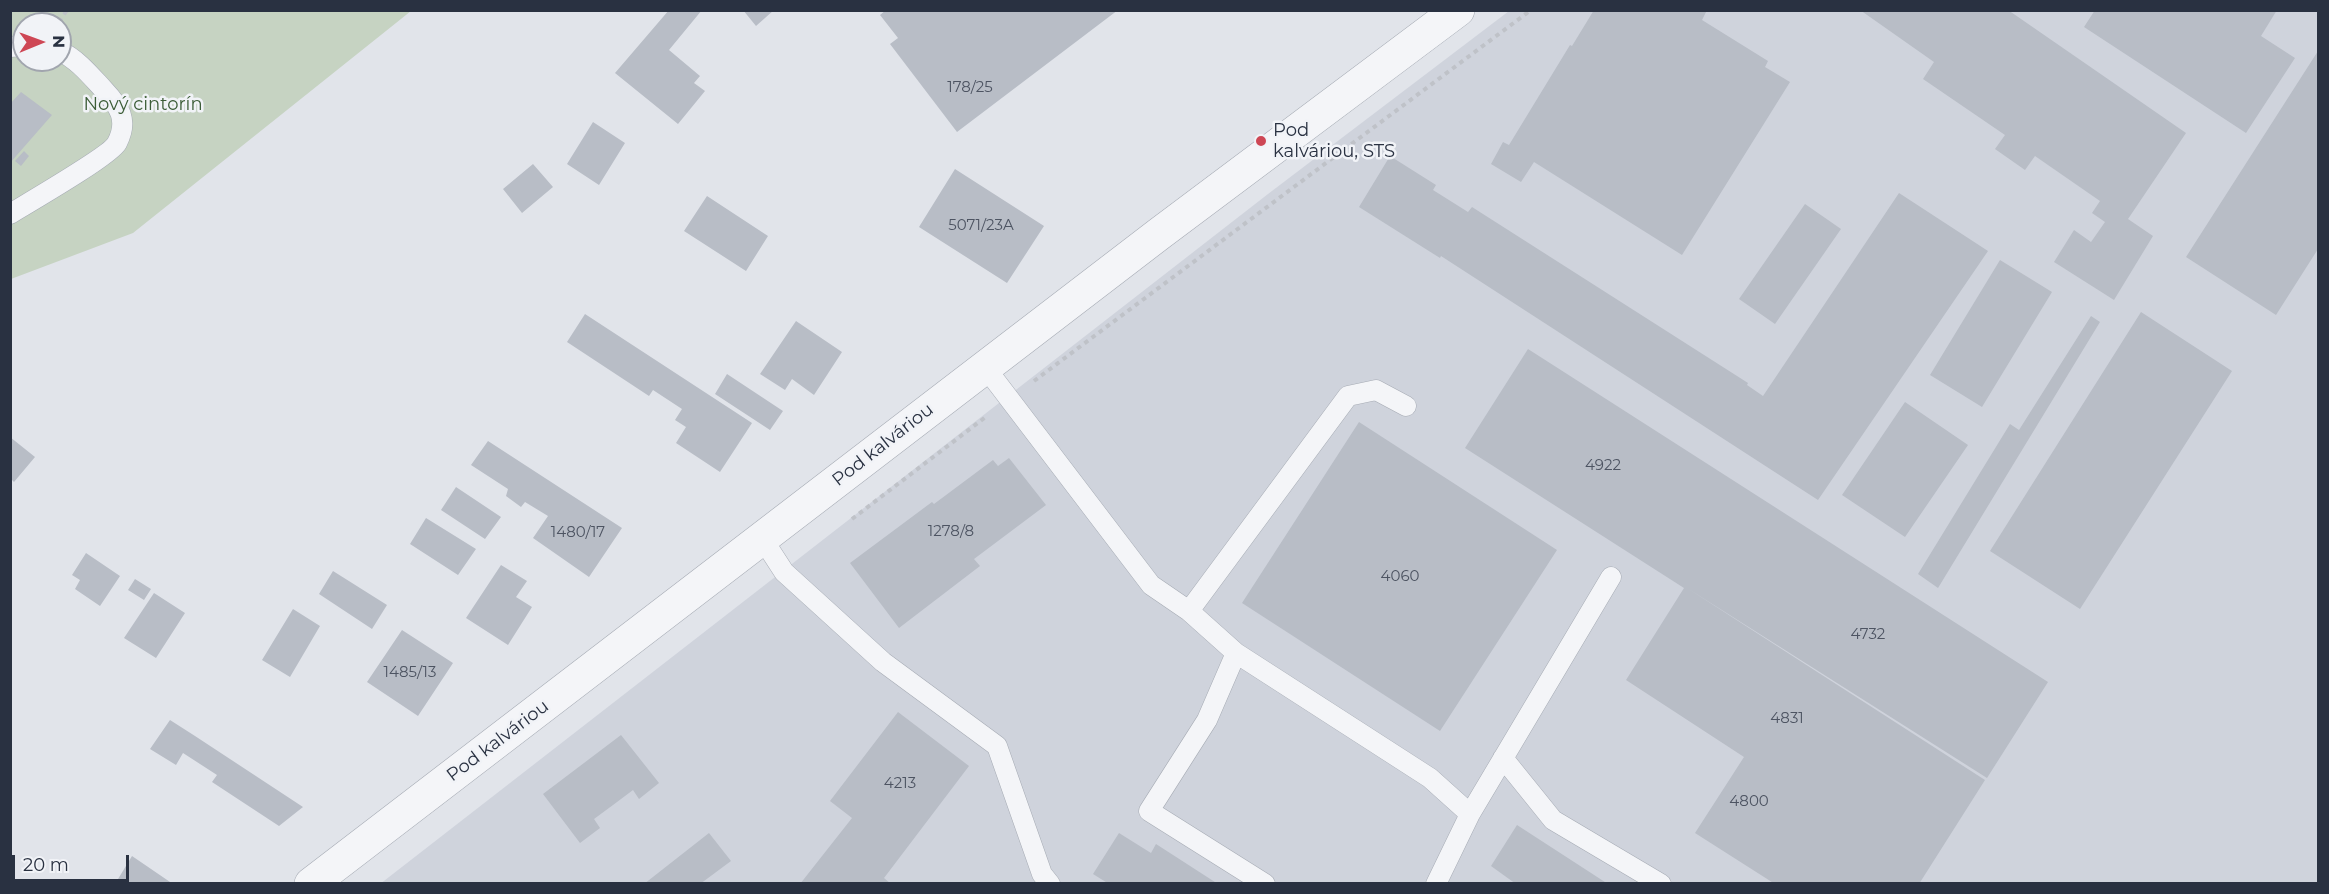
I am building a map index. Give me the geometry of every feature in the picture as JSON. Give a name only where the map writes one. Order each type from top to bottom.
[{"type":"street","name":"Pod kalváriou","points":[[311,884],[985,367],[1458,10]]},
{"type":"lane","points":[[10,214],[102,156],[117,144],[122,122],[119,106],[72,57]]},
{"type":"lane","points":[[985,367],[1151,585],[1189,611],[1236,653],[1430,778],[1470,814]]},
{"type":"lane","points":[[1189,611],[1348,396],[1376,390],[1406,406]]},
{"type":"lane","points":[[762,538],[784,572],[883,662],[997,746],[1043,880]]},
{"type":"lane","points":[[1436,884],[1470,814],[1611,577]]},
{"type":"lane","points":[[1236,653],[1207,720],[1149,811],[1265,884]]},
{"type":"lane","points":[[1503,758],[1553,820],[1661,884]]},
{"type":"shaded area","points":[[1509,11],[2318,11],[2318,883],[380,884],[1268,194]]},
{"type":"green space","name":"Nový cintorín","points":[[11,11],[411,11],[133,233],[11,279]]},
{"type":"building","points":[[669,10],[702,10],[669,50],[700,76],[694,83],[705,91],[678,124],[615,73]]},
{"type":"building","points":[[743,10],[774,10],[756,26]]},
{"type":"building","points":[[886,10],[1118,10],[957,132],[890,44],[898,38],[880,15]]},
{"type":"building","points":[[1594,10],[1707,10],[1702,20],[1768,61],[1765,67],[1790,82],[1682,255],[1534,162],[1521,182],[1491,164],[1503,142],[1509,145]]},
{"type":"building","points":[[1860,10],[2008,10],[2186,133],[2128,219],[2153,236],[2114,300],[2054,262],[2074,230],[2091,242],[2105,222],[2092,213],[2100,201],[2035,156],[2025,170],[1995,149],[2005,135],[1923,79],[1934,62]]},
{"type":"building","points":[[2095,10],[2277,10],[2261,36],[2295,58],[2246,133],[2084,27]]},
{"type":"building","points":[[2318,51],[2318,249],[2276,315],[2186,257]]},
{"type":"building","points":[[21,92],[52,115],[10,163],[10,104]]},
{"type":"building","points":[[593,122],[625,143],[599,185],[567,164]]},
{"type":"building","points":[[24,151],[29,156],[21,166],[15,161]]},
{"type":"building","points":[[1390,156],[1436,185],[1433,190],[1468,212],[1472,207],[1748,383],[1747,385],[1763,396],[1899,193],[1988,251],[1818,500],[1441,256],[1440,258],[1359,207]]},
{"type":"building","points":[[533,164],[553,187],[522,213],[503,189]]},
{"type":"building","points":[[955,169],[1044,226],[1007,283],[919,227]]},
{"type":"building","points":[[707,196],[768,236],[746,271],[684,231]]},
{"type":"building","points":[[1805,204],[1841,229],[1775,324],[1739,299]]},
{"type":"building","points":[[2000,260],[2052,292],[1982,407],[1930,375]]},
{"type":"building","points":[[2141,312],[2232,371],[2080,609],[1990,551]]},
{"type":"building","points":[[585,314],[752,423],[720,472],[676,443],[686,427],[675,420],[682,409],[653,390],[649,396],[567,342]]},
{"type":"building","points":[[2091,316],[2100,322],[1938,588],[1918,574],[2010,424],[2019,430]]},
{"type":"building","points":[[796,321],[842,352],[814,395],[792,379],[785,390],[760,374]]},
{"type":"building","points":[[1528,349],[2048,682],[1987,778],[1687,588],[1985,780],[1919,884],[1775,884],[1695,833],[1744,757],[1626,680],[1684,588],[1465,448]]},
{"type":"building","points":[[727,374],[783,411],[770,430],[715,394]]},
{"type":"building","points":[[1905,402],[1968,445],[1905,537],[1842,495]]},
{"type":"building","points":[[1359,422],[1557,550],[1440,731],[1242,603]]},
{"type":"building","points":[[10,437],[35,457],[14,482],[10,478]]},
{"type":"building","points":[[488,441],[622,528],[589,577],[533,538],[548,516],[525,502],[521,507],[506,496],[508,489],[471,465]]},
{"type":"building","points":[[1009,458],[1046,505],[974,559],[980,566],[899,628],[850,563],[993,460],[998,466]]},
{"type":"building","points":[[456,487],[501,517],[485,539],[441,510]]},
{"type":"building","points":[[426,518],[476,549],[458,575],[410,544]]},
{"type":"building","points":[[86,553],[120,576],[100,606],[75,589],[80,580],[72,575]]},
{"type":"building","points":[[501,565],[527,581],[516,597],[532,607],[508,645],[466,618]]},
{"type":"building","points":[[333,571],[387,605],[372,629],[319,594]]},
{"type":"building","points":[[135,579],[151,589],[144,600],[128,590]]},
{"type":"building","points":[[154,593],[185,613],[156,658],[124,638]]},
{"type":"building","points":[[293,609],[320,626],[290,677],[262,660]]},
{"type":"building","points":[[402,630],[453,663],[418,716],[367,682]]},
{"type":"building","points":[[898,712],[969,766],[884,878],[891,884],[800,884],[852,818],[830,801]]},
{"type":"building","points":[[170,720],[303,807],[279,826],[212,782],[217,775],[183,753],[176,765],[150,749]]},
{"type":"building","points":[[621,735],[659,783],[639,799],[633,790],[594,819],[600,828],[580,843],[543,794]]},
{"type":"building","points":[[1517,825],[1608,884],[1516,884],[1491,866]]},
{"type":"building","points":[[709,833],[731,861],[700,884],[644,884]]},
{"type":"building","points":[[1119,833],[1151,853],[1156,844],[1218,884],[1109,884],[1093,874]]},
{"type":"building","points":[[132,856],[173,884],[115,884]]},
{"type":"place","name":"Pod kalváriou, STS","points":[[1261,141]]}]
